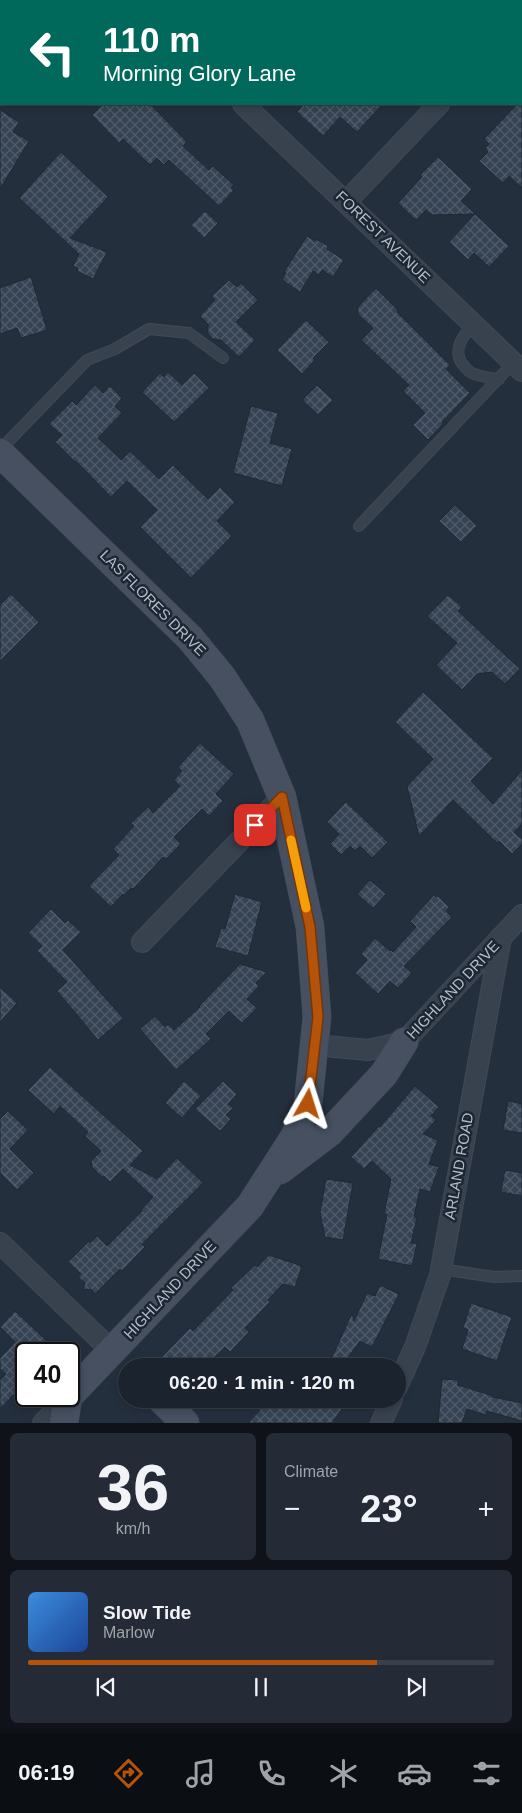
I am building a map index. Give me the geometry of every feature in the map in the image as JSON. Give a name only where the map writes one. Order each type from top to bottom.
[{"type":"street","name":"FOREST AVENUE","points":[[244,105],[518,367]]},
{"type":"street","points":[[346,202],[439,105]]},
{"type":"street","name":"LAS FLORES DRIVE","points":[[0,452],[190,638],[206,657],[222,677],[250,720],[282,797],[310,927],[318,1017],[308,1104],[295,1136],[250,1206]]},
{"type":"street","points":[[142,942],[282,797]]},
{"type":"street","name":"HIGHLAND DRIVE","points":[[315,1044],[368,1050],[404,1042],[522,915]]},
{"type":"street","name":"ARLAND ROAD","points":[[406,1366],[415,1346],[441,1269],[501,937]]},
{"type":"street","points":[[265,1182],[329,1133],[384,1074],[404,1042]]},
{"type":"street","name":"HIGHLAND DRIVE","points":[[121,1358],[250,1206]]},
{"type":"street","points":[[0,1243],[119,1358]]},
{"type":"street","name":"HIGHLAND DRIVE","points":[[80,1388],[118,1360]]},
{"type":"street","points":[[43,1423],[58,1407]]},
{"type":"street","points":[[64,1423],[66,1407]]},
{"type":"street","points":[[170,1408],[185,1423]]},
{"type":"street","points":[[381,1423],[388,1408]]},
{"type":"lane","points":[[474,324],[463,337],[458,357],[470,372],[478,376],[499,379]]},
{"type":"lane","points":[[0,452],[87,360],[115,348],[149,329],[189,333],[223,358]]},
{"type":"lane","points":[[359,526],[499,379],[518,367]]},
{"type":"lane","points":[[441,1269],[494,1277],[522,1276]]},
{"type":"building","points":[[102,105],[151,105],[187,142],[183,146],[209,170],[213,166],[234,185],[231,188],[234,190],[219,206],[169,160],[164,165],[157,158],[150,165],[123,139],[119,143],[92,115]]},
{"type":"building","points":[[303,105],[382,105],[357,132],[340,117],[323,136],[297,112]]},
{"type":"building","points":[[516,105],[522,105],[522,188],[509,176],[503,183],[479,161],[488,152],[485,148],[489,144],[484,139]]},
{"type":"building","points":[[0,110],[19,122],[13,132],[29,141],[0,189]]},
{"type":"building","points":[[61,152],[108,197],[70,238],[107,252],[93,279],[77,271],[78,268],[73,266],[79,254],[19,198]]},
{"type":"building","points":[[438,157],[472,189],[461,201],[475,214],[432,215],[426,210],[416,220],[398,203],[422,177],[420,175]]},
{"type":"building","points":[[205,211],[218,223],[204,238],[191,225]]},
{"type":"building","points":[[475,214],[509,246],[489,267],[474,253],[468,260],[449,242]]},
{"type":"building","points":[[307,236],[328,246],[327,249],[344,260],[333,277],[322,270],[319,275],[313,271],[300,292],[282,280],[286,273],[284,272]]},
{"type":"building","points":[[31,277],[47,330],[21,338],[17,328],[0,334],[0,288]]},
{"type":"building","points":[[229,280],[237,287],[241,283],[258,300],[236,322],[255,340],[239,357],[221,340],[213,339],[208,334],[208,324],[200,316],[215,300],[212,296]]},
{"type":"building","points":[[376,288],[450,365],[446,369],[470,393],[442,422],[443,424],[428,440],[413,425],[425,413],[403,391],[409,385],[361,340],[373,328],[358,314],[358,307]]},
{"type":"building","points":[[306,320],[329,342],[313,358],[315,360],[302,374],[277,350]]},
{"type":"building","points":[[168,372],[182,385],[194,373],[209,388],[174,422],[142,392],[160,373],[164,377]]},
{"type":"building","points":[[95,385],[103,393],[110,386],[122,398],[115,406],[122,413],[98,438],[121,460],[130,451],[159,479],[173,465],[208,499],[220,487],[235,502],[217,521],[232,536],[191,578],[140,527],[157,510],[127,481],[111,497],[55,442],[62,435],[49,424],[72,401],[76,405]]},
{"type":"building","points":[[317,385],[333,400],[318,415],[302,400]]},
{"type":"building","points":[[251,406],[278,413],[270,443],[292,449],[282,486],[233,473]]},
{"type":"building","points":[[455,505],[477,526],[461,542],[439,521]]},
{"type":"building","points":[[11,594],[39,622],[0,661],[0,605]]},
{"type":"building","points":[[448,595],[462,607],[458,611],[520,669],[505,684],[492,672],[477,674],[462,690],[436,665],[457,643],[427,616]]},
{"type":"building","points":[[423,692],[493,758],[471,781],[493,804],[522,770],[522,824],[514,832],[522,839],[522,844],[512,854],[499,841],[497,843],[453,800],[419,836],[407,786],[433,759],[395,722]]},
{"type":"building","points":[[200,743],[234,774],[216,794],[223,801],[209,816],[202,809],[174,837],[181,844],[166,859],[163,857],[133,889],[131,888],[123,894],[111,907],[89,886],[119,855],[113,849],[134,826],[131,823],[148,807],[153,813],[180,786],[174,780],[182,771],[178,767]]},
{"type":"building","points":[[346,802],[388,842],[372,858],[360,846],[355,851],[350,846],[341,855],[330,844],[339,834],[327,822]]},
{"type":"building","points":[[370,880],[386,894],[373,908],[357,894]]},
{"type":"building","points":[[235,894],[262,902],[248,956],[215,947],[221,928],[225,929]]},
{"type":"building","points":[[434,895],[438,896],[449,907],[446,911],[452,917],[404,966],[412,973],[398,988],[390,981],[378,994],[355,973],[367,960],[361,954],[375,938],[393,952],[416,927],[410,921]]},
{"type":"building","points":[[51,909],[65,923],[68,920],[81,932],[63,950],[123,1018],[98,1040],[57,991],[67,982],[37,951],[42,946],[28,933]]},
{"type":"building","points":[[240,964],[267,972],[256,983],[259,986],[247,999],[257,1008],[242,1023],[229,1011],[206,1034],[211,1039],[176,1070],[140,1029],[155,1016],[165,1027],[168,1024],[174,1030],[200,1007]]},
{"type":"building","points":[[0,987],[17,1003],[0,1022]]},
{"type":"building","points":[[50,1067],[143,1151],[130,1165],[157,1179],[177,1158],[203,1183],[142,1244],[145,1247],[122,1271],[120,1269],[95,1294],[91,1289],[83,1290],[85,1283],[78,1277],[81,1274],[68,1262],[89,1241],[90,1243],[97,1236],[107,1246],[142,1211],[153,1197],[123,1169],[110,1182],[104,1176],[102,1177],[92,1167],[91,1161],[101,1151],[85,1136],[88,1132],[60,1106],[54,1114],[28,1090]]},
{"type":"building","points":[[184,1081],[201,1096],[182,1118],[165,1103]]},
{"type":"building","points":[[223,1081],[237,1094],[228,1104],[233,1108],[226,1115],[231,1119],[220,1131],[195,1109]]},
{"type":"building","points":[[415,1086],[439,1107],[431,1116],[436,1120],[423,1134],[438,1140],[429,1164],[439,1167],[430,1192],[420,1189],[414,1217],[417,1218],[411,1243],[417,1244],[412,1266],[378,1259],[387,1214],[384,1214],[391,1179],[372,1161],[364,1169],[351,1157]]},
{"type":"building","points":[[508,1101],[522,1104],[522,1133],[503,1130]]},
{"type":"building","points":[[8,1111],[28,1130],[10,1149],[34,1173],[17,1190],[0,1173],[0,1119]]},
{"type":"building","points":[[505,1170],[522,1173],[522,1196],[501,1192]]},
{"type":"building","points":[[326,1179],[353,1183],[343,1240],[325,1237],[320,1213]]},
{"type":"building","points":[[269,1255],[302,1266],[295,1287],[283,1284],[268,1300],[270,1302],[245,1328],[249,1332],[230,1352],[225,1347],[213,1358],[161,1358],[190,1328],[193,1331],[233,1290],[231,1288],[255,1265],[257,1267]]},
{"type":"building","points":[[380,1285],[399,1294],[372,1347],[360,1341],[348,1358],[332,1358],[352,1313],[354,1321],[367,1293],[375,1296]]},
{"type":"building","points":[[471,1303],[512,1317],[497,1361],[462,1349],[468,1330],[463,1328]]},
{"type":"building","points":[[15,1311],[48,1342],[15,1342],[0,1327]]},
{"type":"building","points":[[15,1342],[15,1393],[0,1409],[0,1380],[6,1374],[0,1369],[0,1358]]},
{"type":"building","points":[[442,1379],[458,1380],[458,1385],[492,1397],[522,1403],[522,1421],[487,1411],[486,1415],[467,1409],[462,1423],[438,1423]]},
{"type":"building","points":[[260,1408],[343,1408],[332,1423],[248,1423]]},
{"type":"slow traffic","points":[[291,840],[306,908]]},
{"type":"route","points":[[255,825],[282,797],[310,927],[318,1017],[308,1104]]}]
